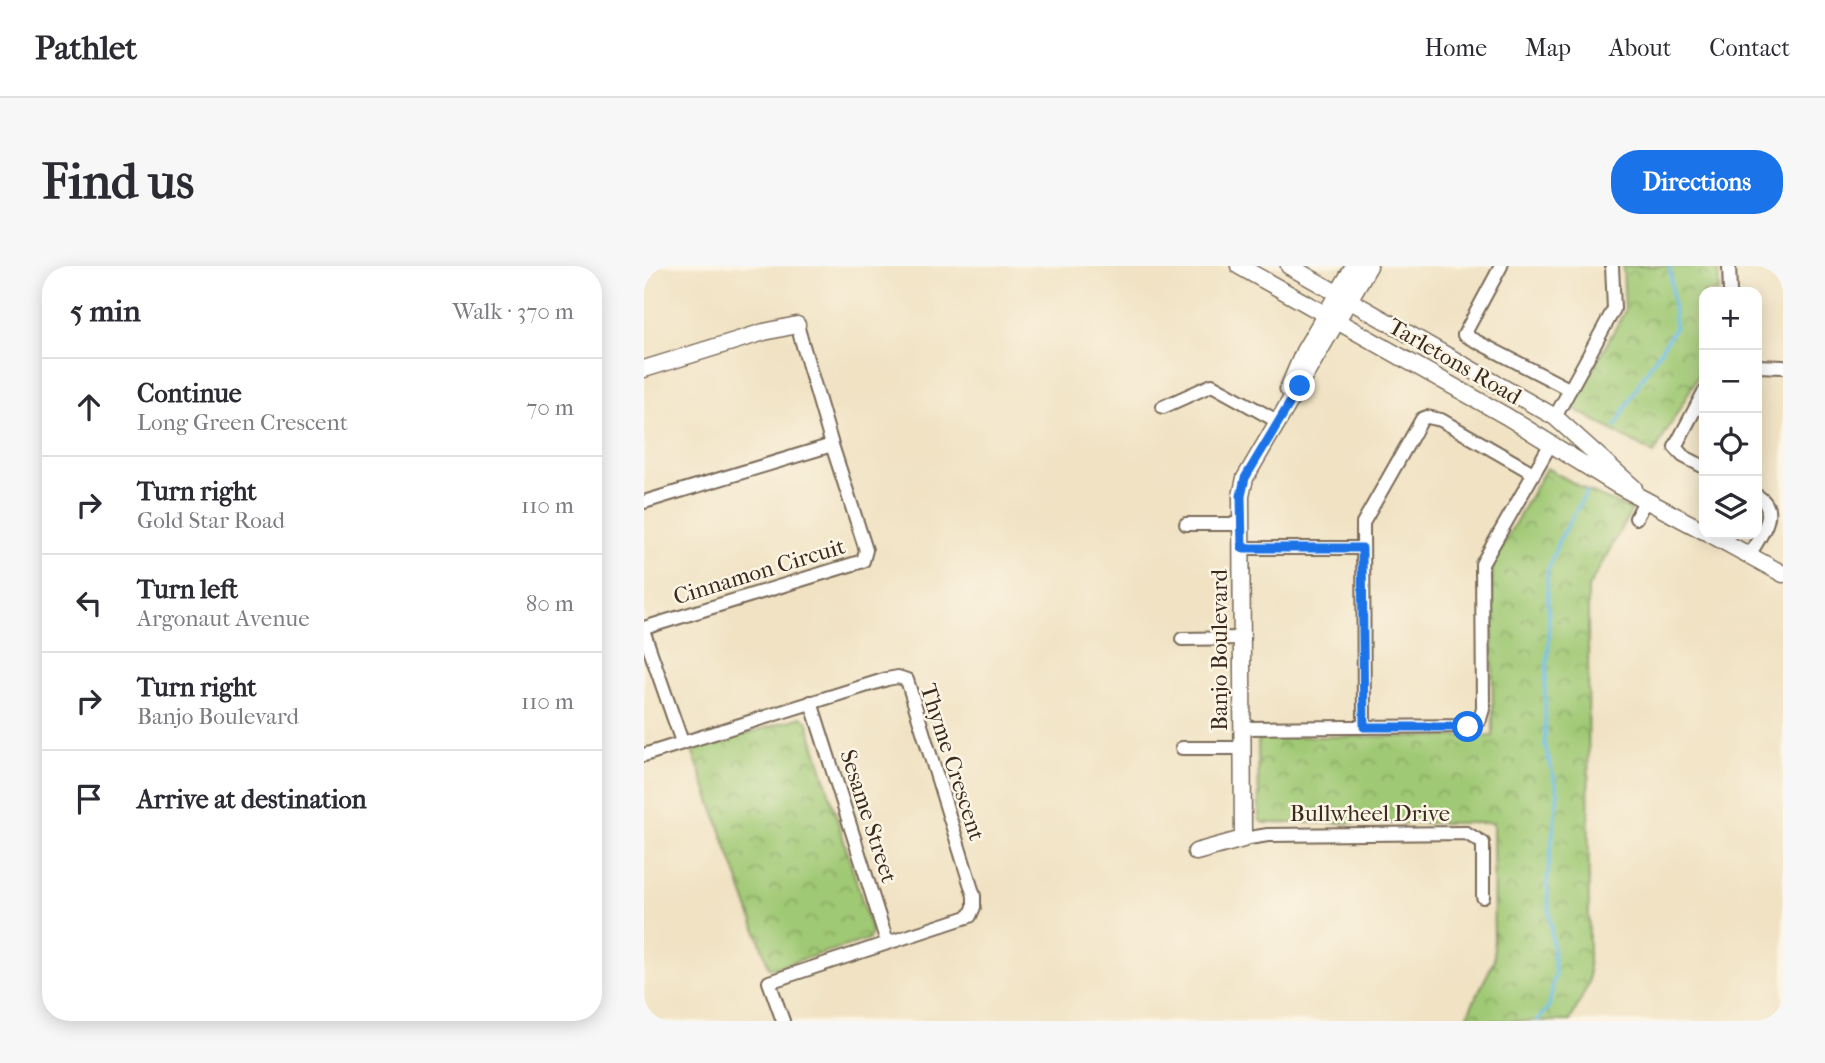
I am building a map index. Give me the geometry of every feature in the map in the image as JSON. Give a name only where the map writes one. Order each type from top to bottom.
[{"type":"street","name":"Tarletons Road","points":[[1239,266],[1336,308],[1555,416],[1646,499]]},
{"type":"street","name":"Tarletons Road","points":[[1289,266],[1336,308],[1617,485],[1699,528]]},
{"type":"street","points":[[1336,308],[1354,266]]},
{"type":"street","points":[[1336,308],[1369,266]]},
{"type":"street","points":[[1501,266],[1464,335],[1569,388]]},
{"type":"street","points":[[1555,416],[1614,309],[1612,266]]},
{"type":"street","points":[[1729,266],[1730,287]]},
{"type":"street","name":"Banjo Boulevard","points":[[1243,839],[1241,496],[1245,478],[1277,421],[1304,351],[1336,308]]},
{"type":"street","points":[[644,369],[764,332],[797,325],[832,444],[644,502]]},
{"type":"street","points":[[1762,366],[1783,367]]},
{"type":"street","points":[[1163,407],[1212,385],[1277,421]]},
{"type":"street","points":[[1699,401],[1675,447],[1683,456],[1699,464]]},
{"type":"street","points":[[1364,727],[1363,523],[1422,419],[1427,417],[1441,420],[1533,472]]},
{"type":"street","name":"Cinnamon Circuit","points":[[644,631],[863,561],[866,550],[832,444]]},
{"type":"street","points":[[1242,728],[1474,726],[1483,709],[1482,564],[1550,444]]},
{"type":"street","points":[[1636,519],[1646,499]]},
{"type":"street","points":[[1762,499],[1769,508],[1762,529]]},
{"type":"street","points":[[1186,524],[1241,524]]},
{"type":"street","points":[[1719,539],[1783,574]]},
{"type":"street","points":[[1749,555],[1757,539]]},
{"type":"street","points":[[1242,548],[1362,548]]},
{"type":"street","points":[[644,631],[682,741]]},
{"type":"street","points":[[1182,639],[1242,638]]},
{"type":"street","name":"Thyme Crescent","points":[[644,755],[887,679],[898,677],[907,680],[974,896],[974,907],[970,916],[769,982],[783,1021]]},
{"type":"street","name":"Sesame Street","points":[[811,702],[887,942]]},
{"type":"street","points":[[1182,748],[1242,748]]},
{"type":"street","name":"Bullwheel Drive","points":[[1243,839],[1268,835],[1466,833],[1483,843],[1483,897]]},
{"type":"street","points":[[1196,852],[1243,839]]},
{"type":"green space","points":[[1623,266],[1718,266],[1719,287],[1699,287],[1699,374],[1654,454],[1575,409],[1574,403],[1625,311]]},
{"type":"green space","points":[[1546,468],[1590,492],[1632,510],[1588,588],[1589,983],[1570,1021],[1464,1021],[1494,961],[1493,823],[1263,823],[1259,819],[1258,742],[1263,737],[1493,736],[1492,564]]},
{"type":"green space","points":[[801,717],[807,720],[872,933],[869,939],[774,968],[769,967],[693,752]]},
{"type":"waterway","points":[[1616,426],[1641,380],[1675,328],[1670,266]]},
{"type":"waterway","points":[[1537,1021],[1549,1007],[1555,973],[1547,882],[1558,792],[1545,745],[1545,689],[1549,641],[1547,573],[1558,542],[1587,491]]},
{"type":"route","points":[[1300,386],[1245,478],[1241,496],[1242,548],[1362,548],[1364,727],[1468,727]]}]
